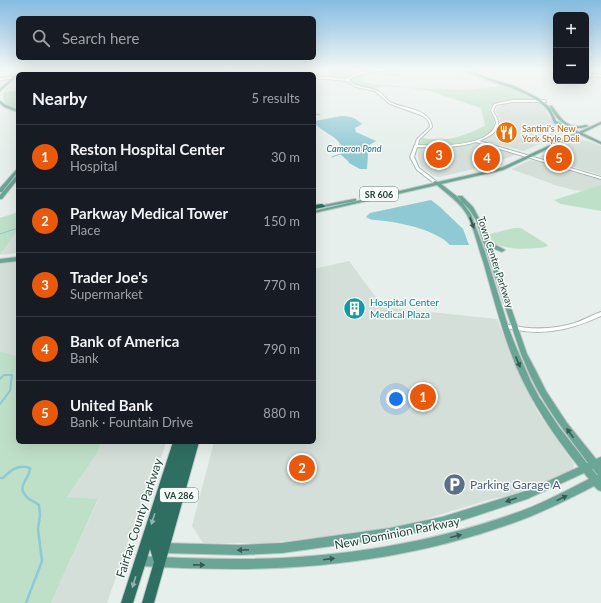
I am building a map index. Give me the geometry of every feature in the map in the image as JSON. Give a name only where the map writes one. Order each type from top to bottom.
[{"type":"highway","points":[[316,208],[321,209]]},
{"type":"highway","points":[[316,211],[321,209]]},
{"type":"highway","name":"Fairfax County Parkway","points":[[127,603],[140,561],[155,547],[186,444]]},
{"type":"highway","name":"Fairfax County Parkway","points":[[148,603],[160,562],[155,547],[186,444]]},
{"type":"main road","points":[[533,97],[540,101],[552,112],[556,122],[601,142]]},
{"type":"main road","points":[[537,97],[545,101],[555,110],[563,125],[570,131],[570,136],[581,136],[601,142]]},
{"type":"main road","points":[[0,102],[16,112]]},
{"type":"main road","points":[[0,106],[16,112]]},
{"type":"main road","name":"SR 606","points":[[578,132],[586,126],[601,119]]},
{"type":"main road","name":"SR 606","points":[[321,209],[494,171],[531,156],[578,132],[601,123]]},
{"type":"main road","points":[[563,125],[576,127],[586,126]]},
{"type":"main road","points":[[578,132],[591,139]]},
{"type":"main road","name":"SR 606","points":[[438,183],[496,167],[570,136]]},
{"type":"main road","points":[[0,191],[16,172]]},
{"type":"main road","points":[[0,198],[16,178]]},
{"type":"main road","name":"Town Center Parkway","points":[[438,183],[458,196],[476,215],[492,262],[517,360],[532,392],[561,438],[594,464],[600,480]]},
{"type":"main road","name":"Town Center Parkway","points":[[438,183],[457,199],[469,214],[509,328]]},
{"type":"main road","points":[[485,240],[502,252],[494,257],[492,262]]},
{"type":"main road","points":[[0,257],[16,255]]},
{"type":"main road","points":[[0,261],[16,259]]},
{"type":"main road","name":"New Dominion Parkway","points":[[155,547],[240,550],[282,548],[390,533],[442,522],[481,511],[527,495],[594,464]]},
{"type":"main road","name":"New Dominion Parkway","points":[[140,561],[184,564],[249,565],[325,560],[371,554],[442,539],[491,526],[555,501],[600,480]]},
{"type":"street","points":[[384,97],[390,102],[418,112],[429,119],[432,124],[431,128],[420,138],[412,155],[414,163],[421,171],[438,183]]},
{"type":"street","points":[[415,146],[446,146],[476,141],[489,135],[495,128],[497,121],[492,111],[495,105],[512,101],[545,101]]},
{"type":"street","points":[[476,141],[531,156],[601,178]]},
{"type":"street","points":[[509,328],[542,330],[565,328],[582,324],[601,314]]},
{"type":"shaded area","points":[[507,103],[539,103],[552,121],[566,132],[524,151],[483,141],[495,133],[500,127],[501,122],[496,112],[496,108]]},
{"type":"shaded area","points":[[577,140],[588,141],[601,146],[601,175],[540,157],[563,145]]},
{"type":"shaded area","points":[[477,143],[517,154],[487,166],[439,177],[432,175],[420,164],[418,149],[420,148],[449,148]]},
{"type":"shaded area","points":[[531,160],[569,169],[601,180],[601,188],[582,191],[574,190],[558,186],[511,169]]},
{"type":"shaded area","points":[[16,232],[16,253],[0,255]]},
{"type":"shaded area","points":[[16,261],[16,355],[0,351],[0,263]]},
{"type":"shaded area","points":[[349,261],[383,307],[497,319],[504,336],[507,338],[515,361],[537,411],[574,464],[573,471],[518,494],[491,499],[393,529],[266,543],[203,543],[192,526],[213,444],[316,444],[316,269]]},
{"type":"shaded area","points":[[100,444],[165,444],[161,458],[157,458],[107,603],[51,603],[98,500],[67,497],[96,454]]},
{"type":"green space","points":[[3,97],[16,97],[16,108],[6,104]]},
{"type":"green space","points":[[448,97],[529,97],[534,100],[507,101],[491,106],[489,110],[494,119],[494,125],[490,132],[483,137],[462,143],[440,145],[419,144],[423,138],[440,140],[455,138],[485,126],[481,108]]},
{"type":"green space","points":[[601,185],[601,211],[561,204],[554,200]]},
{"type":"green space","points":[[16,213],[16,232],[0,255],[0,218]]},
{"type":"green space","points":[[514,228],[521,228],[548,245],[546,247],[518,249],[505,247],[492,242],[490,234]]},
{"type":"green space","points":[[0,351],[16,355],[16,444],[100,444],[97,453],[67,497],[98,499],[51,603],[0,603]]},
{"type":"water","name":"Cameron Pond","points":[[341,116],[350,117],[362,124],[355,128],[356,132],[376,141],[366,147],[368,154],[367,169],[360,169],[349,163],[340,154],[341,145],[332,136],[316,125],[316,121]]},
{"type":"water","points":[[431,200],[463,229],[469,245],[450,245],[437,236],[420,228],[373,220],[366,217],[370,213]]},
{"type":"waterway","points":[[316,114],[320,115]]},
{"type":"waterway","points":[[332,157],[340,154]]},
{"type":"waterway","points":[[0,234],[16,229]]},
{"type":"waterway","points":[[0,379],[4,375],[12,375],[10,391],[0,404]]},
{"type":"waterway","points":[[0,478],[3,478],[18,467],[30,468],[22,489],[30,500],[39,505],[40,515],[38,529],[42,561],[26,603]]},
{"type":"place","name":"Santini's New York Style Deli","points":[[506,133]]},
{"type":"place","name":"Trader Joe's","points":[[439,155]]},
{"type":"place","name":"Bank of America","points":[[487,158]]},
{"type":"place","name":"United Bank","points":[[559,158]]},
{"type":"place","name":"Hospital Center Medical Plaza","points":[[355,308]]},
{"type":"place","name":"Reston Hospital Center","points":[[423,397]]},
{"type":"place","name":"Parkway Medical Tower","points":[[302,468]]},
{"type":"place","name":"Parking Garage A","points":[[455,484]]}]
